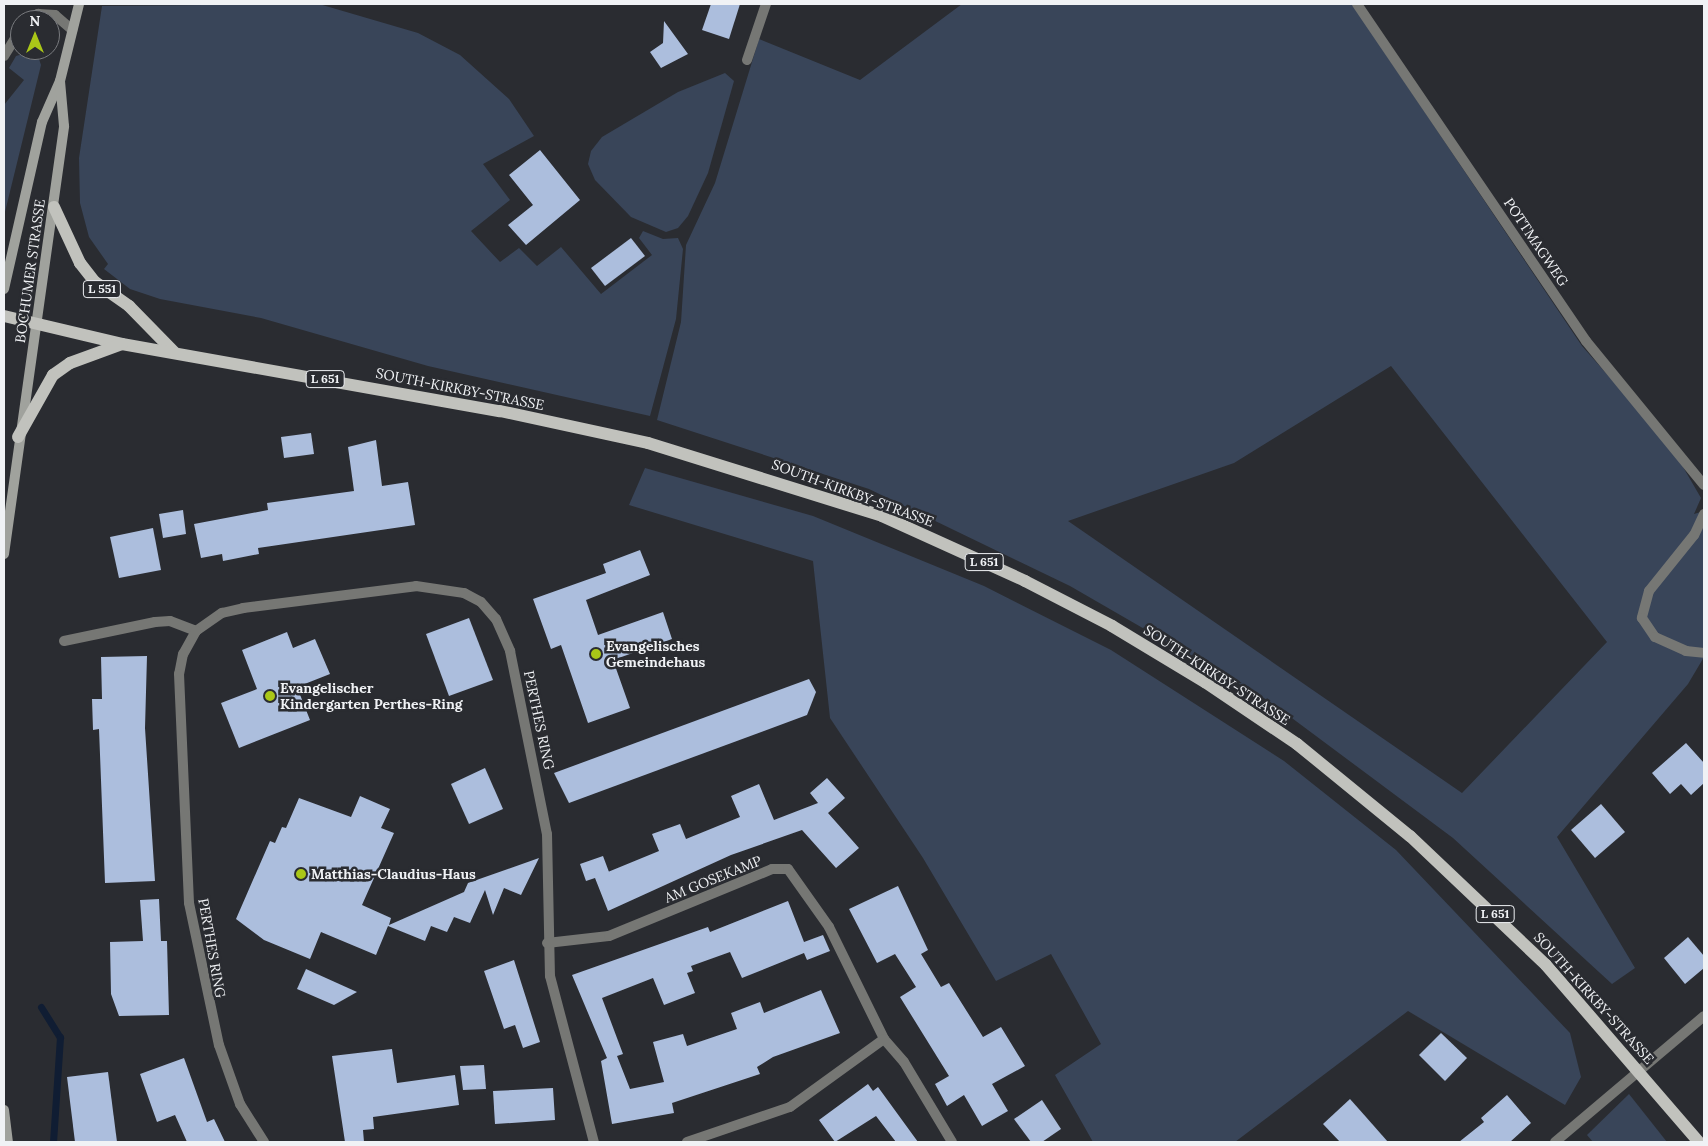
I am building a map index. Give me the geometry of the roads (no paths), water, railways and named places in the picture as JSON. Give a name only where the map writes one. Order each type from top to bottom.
[{"type":"main road","name":"BOCHUMER STRASSE","points":[[4,289],[42,122],[60,81],[79,4]]},
{"type":"main road","name":"BOCHUMER STRASSE","points":[[4,554],[18,437],[37,325],[64,126],[60,81]]},
{"type":"main road","name":"L 551","points":[[54,207],[80,263],[95,282],[129,306],[174,352]]},
{"type":"main road","name":"SOUTH-KIRKBY-STRASSE","points":[[4,316],[122,344],[519,414],[648,443],[882,516],[1016,577],[1112,626],[1297,744],[1456,876],[1546,965],[1640,1071],[1699,1142]]},
{"type":"main road","points":[[18,437],[53,375],[70,363],[122,344]]},
{"type":"main road","points":[[4,1110],[8,1142]]},
{"type":"street","points":[[747,60],[766,4]]},
{"type":"street","name":"POTTMAGWEG","points":[[1357,4],[1586,341],[1704,485]]},
{"type":"street","points":[[60,19],[72,30]]},
{"type":"street","points":[[1704,514],[1694,535],[1649,590],[1642,618],[1655,637],[1686,651],[1704,653]]},
{"type":"street","name":"PERTHES RING","points":[[264,1142],[240,1104],[218,1045],[189,903],[179,674],[183,654],[196,631],[222,613],[386,588],[440,587],[481,602],[496,619],[510,652],[538,779],[547,834],[547,944],[559,1014],[594,1142]]},
{"type":"street","points":[[64,641],[170,621],[196,631]]},
{"type":"street","name":"AM GOSEKAMP","points":[[547,944],[609,936],[772,870],[788,870],[829,927],[884,1039],[904,1062],[952,1142]]},
{"type":"street","points":[[1555,1142],[1704,1016]]},
{"type":"street","points":[[687,1142],[790,1107],[884,1039]]},
{"type":"waterway","points":[[41,1007],[60,1037],[53,1142]]},
{"type":"place","name":"Evangelisches Gemeindehaus","points":[[596,654]]},
{"type":"place","name":"Evangelischer Kindergarten Perthes-Ring","points":[[270,696]]},
{"type":"place","name":"Matthias-Claudius-Haus","points":[[301,874]]}]
